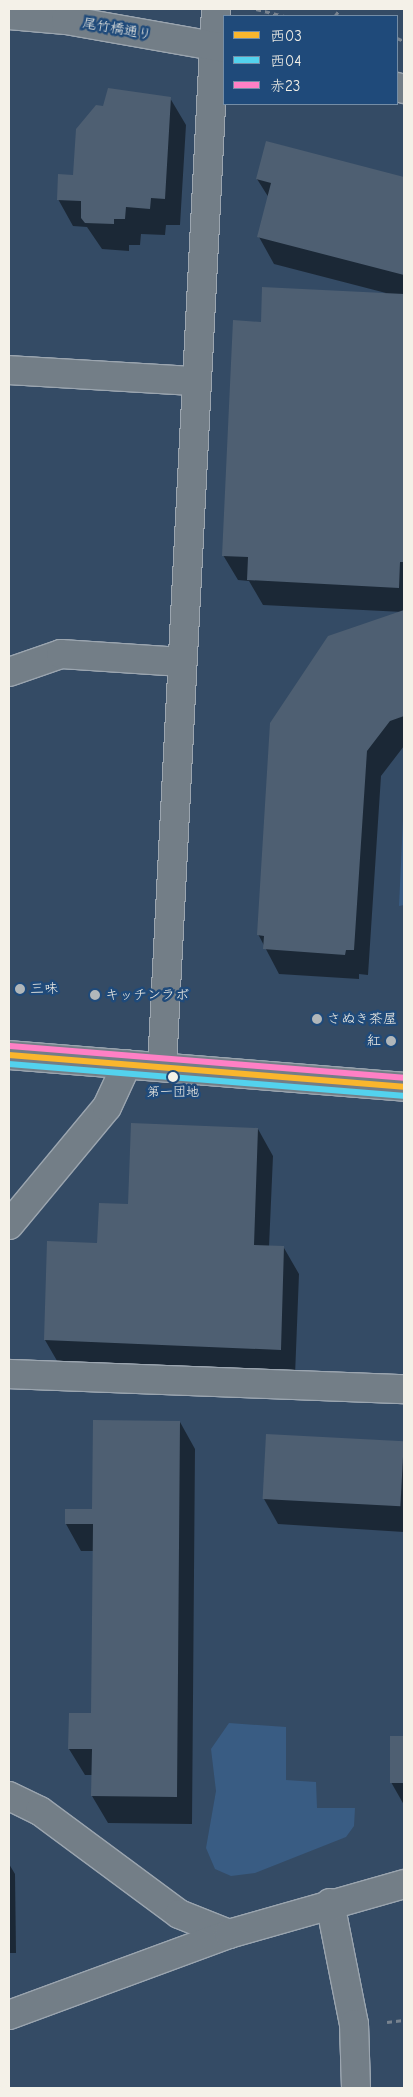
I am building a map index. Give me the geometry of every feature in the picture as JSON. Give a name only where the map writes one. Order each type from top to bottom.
[{"type":"street","points":[[162,1067],[196,381],[220,47],[216,9]]},
{"type":"street","name":"尾竹橋通り","points":[[9,15],[220,47]]},
{"type":"street","points":[[9,370],[196,381]]},
{"type":"street","points":[[9,672],[61,654],[182,662]]},
{"type":"street","points":[[9,1055],[404,1087]]},
{"type":"street","points":[[9,1225],[107,1106],[127,1064]]},
{"type":"street","points":[[9,1374],[404,1389]]},
{"type":"street","points":[[9,1796],[40,1811],[179,1914],[230,1934]]},
{"type":"street","points":[[9,2015],[230,1934],[330,1903],[404,1884]]},
{"type":"street","points":[[330,1903],[354,2024],[356,2088]]},
{"type":"path","points":[[256,9],[280,15]]},
{"type":"shaded area","points":[[404,798],[404,905],[399,906]]},
{"type":"shaded area","points":[[229,1723],[286,1727],[286,1780],[316,1782],[317,1808],[355,1808],[354,1826],[346,1837],[255,1873],[231,1876],[215,1869],[206,1848],[216,1791],[211,1749]]},
{"type":"building","points":[[108,88],[171,97],[165,199],[151,198],[150,209],[126,207],[125,219],[114,219],[114,224],[85,223],[81,218],[81,201],[57,200],[58,174],[73,175],[76,129],[96,105],[103,106]]},
{"type":"building","points":[[266,141],[404,177],[404,275],[257,237],[271,183],[256,179]]},
{"type":"building","points":[[262,287],[404,294],[404,562],[400,562],[399,588],[247,580],[248,557],[222,556],[233,320],[261,322]]},
{"type":"building","points":[[404,610],[404,716],[390,721],[367,751],[354,950],[346,950],[345,955],[263,949],[264,936],[257,935],[270,723],[328,636]]},
{"type":"building","points":[[131,1123],[258,1128],[254,1245],[284,1246],[281,1350],[44,1340],[47,1241],[97,1243],[99,1203],[128,1204]]},
{"type":"building","points":[[93,1420],[180,1421],[177,1797],[91,1796],[92,1749],[68,1749],[69,1713],[91,1713],[93,1524],[65,1524],[65,1509],[92,1509]]},
{"type":"building","points":[[266,1434],[404,1441],[400,1506],[263,1499]]},
{"type":"building","points":[[390,1736],[404,1736],[404,1783],[390,1783]]},
{"type":"transit line","name":"赤23","points":[[10,1046],[404,1078]]},
{"type":"transit line","name":"西03","points":[[9,1055],[404,1087]]},
{"type":"transit line","name":"西04","points":[[9,1064],[403,1096]]},
{"type":"place","name":"三味","points":[[20,989]]},
{"type":"place","name":"キッチンラボ","points":[[95,995]]},
{"type":"place","name":"さぬき茶屋","points":[[317,1019]]},
{"type":"place","name":"紅","points":[[391,1041]]},
{"type":"place","name":"第一団地","points":[[173,1077]]}]
